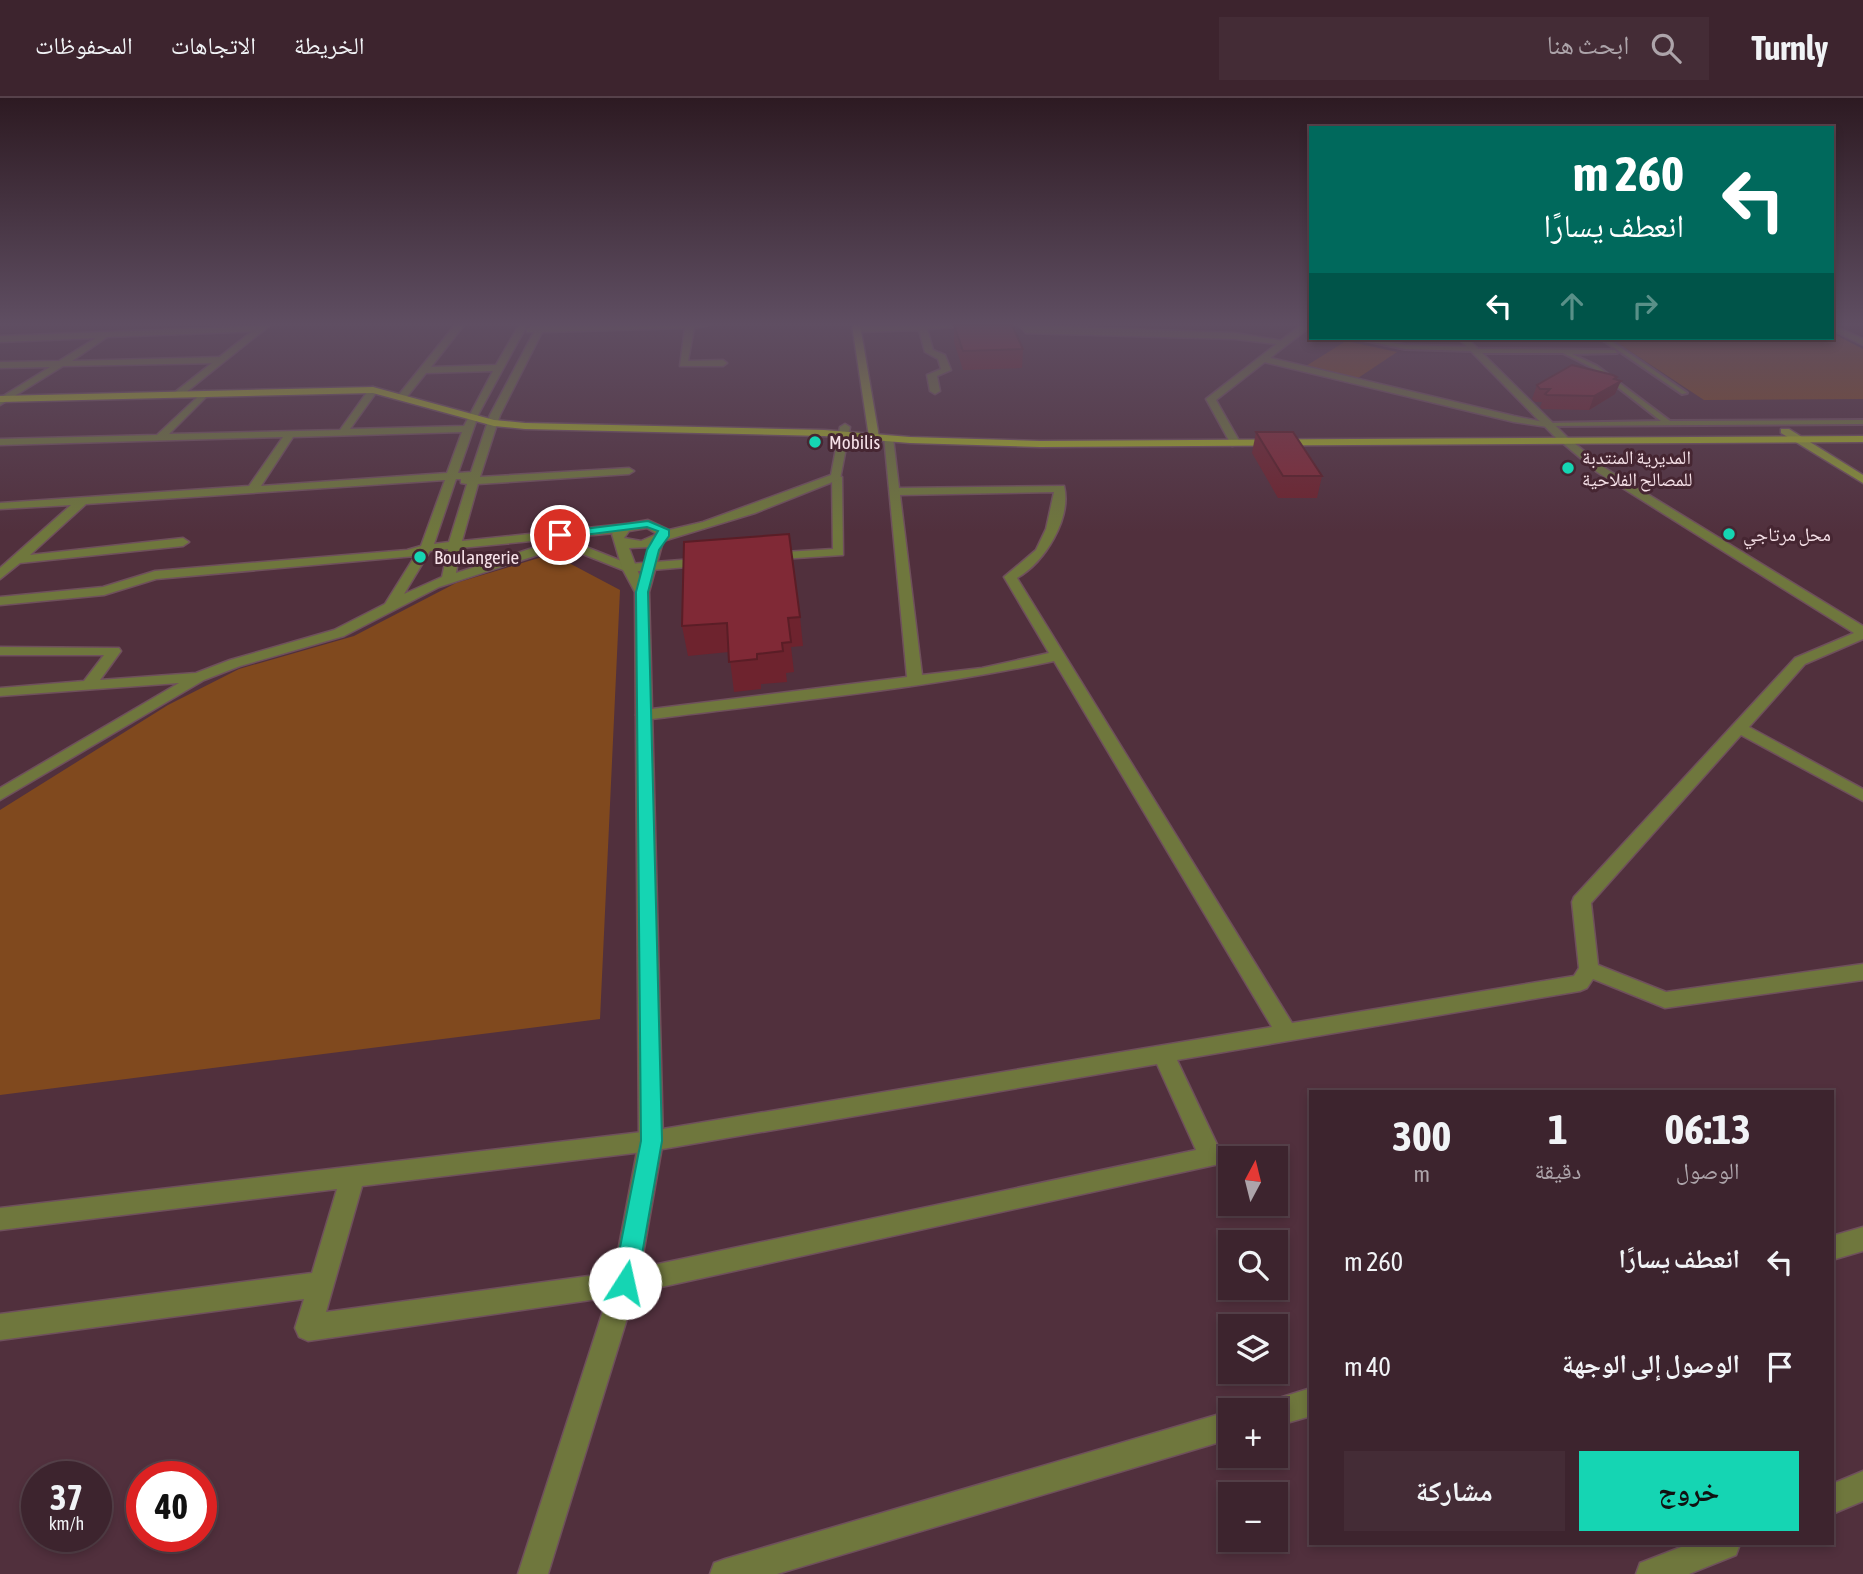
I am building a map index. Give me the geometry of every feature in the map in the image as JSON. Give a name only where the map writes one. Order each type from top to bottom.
[{"type":"main road","points":[[2,400],[209,394]]},
{"type":"main road","points":[[389,394],[470,418],[873,433],[1233,440]]},
{"type":"main road","points":[[867,394],[873,433]]},
{"type":"main road","points":[[1785,431],[1863,480]]},
{"type":"main road","points":[[873,433],[888,438],[1040,443],[1556,432],[1863,431]]},
{"type":"main road","points":[[1556,432],[1863,439]]},
{"type":"main road","points":[[1821,454],[1863,470]]},
{"type":"street","points":[[160,437],[204,394]]},
{"type":"street","points":[[344,431],[370,394]]},
{"type":"street","points":[[402,397],[405,394]]},
{"type":"street","points":[[389,608],[418,553],[450,479],[470,418],[484,394]]},
{"type":"street","points":[[448,579],[474,478],[494,419],[507,394]]},
{"type":"street","points":[[1216,394],[1210,398],[1233,440]]},
{"type":"street","points":[[1409,394],[1556,432]]},
{"type":"street","points":[[1518,394],[1556,432],[1601,470],[1863,633]]},
{"type":"street","points":[[0,442],[344,431],[470,418]]},
{"type":"street","points":[[758,558],[839,552],[836,477],[845,431]]},
{"type":"street","points":[[253,489],[290,433]]},
{"type":"street","points":[[888,438],[915,681]]},
{"type":"street","points":[[0,506],[253,489],[629,471]]},
{"type":"street","points":[[454,550],[546,548],[620,541],[631,545],[659,534],[714,524],[836,477]]},
{"type":"street","points":[[894,492],[1060,488],[1055,523],[1043,552],[1025,570],[1010,577],[1287,1033]]},
{"type":"street","points":[[0,575],[82,501]]},
{"type":"street","points":[[0,601],[104,591],[155,575],[454,550],[636,525],[659,534]]},
{"type":"street","points":[[625,528],[618,534],[628,568],[642,592]]},
{"type":"street","points":[[533,1574],[625,1283],[652,1141],[642,592],[659,534]]},
{"type":"street","points":[[17,560],[183,542]]},
{"type":"street","points":[[572,545],[628,568],[718,561]]},
{"type":"street","points":[[0,795],[199,677],[235,663],[340,633],[448,579],[546,548]]},
{"type":"street","points":[[0,1219],[652,1141],[1580,983],[1589,969],[1581,902],[1800,661],[1863,633]]},
{"type":"street","points":[[0,651],[114,651],[89,685]]},
{"type":"street","points":[[644,715],[982,672],[1057,656]]},
{"type":"street","points":[[0,692],[199,677]]},
{"type":"street","points":[[1739,728],[1863,796]]},
{"type":"street","points":[[1589,969],[1665,1000],[1863,971]]},
{"type":"street","points":[[353,1177],[308,1328],[625,1283],[1212,1157],[1163,1054]]},
{"type":"street","points":[[1834,1247],[1863,1239]]},
{"type":"street","points":[[0,1327],[321,1284]]},
{"type":"street","points":[[1288,1409],[1309,1403]]},
{"type":"street","points":[[725,1574],[1218,1429]]},
{"type":"street","points":[[1834,1498],[1863,1486]]},
{"type":"street","points":[[1651,1574],[1695,1566],[1724,1545]]},
{"type":"lane","points":[[1630,394],[1668,423]]},
{"type":"lane","points":[[1770,422],[1785,431]]},
{"type":"lane","points":[[1556,432],[1668,423],[1863,422]]},
{"type":"shaded area","points":[[1695,394],[1863,394],[1863,399],[1704,400]]},
{"type":"shaded area","points":[[552,554],[620,590],[600,1019],[0,1095],[0,810],[168,705],[239,669],[354,636],[456,583]]},
{"type":"building","points":[[1545,394],[1598,394],[1594,396]]},
{"type":"building","points":[[1256,432],[1293,432],[1322,476],[1283,476]]},
{"type":"building","points":[[789,534],[800,617],[788,618],[791,642],[782,643],[783,651],[757,654],[757,659],[729,662],[727,623],[682,626],[684,542]]},
{"type":"place","name":"Mobilis","points":[[815,442]]},
{"type":"place","name":"المديرية المنتدبة للمصالح الفلاحية","points":[[1568,468]]},
{"type":"place","name":"محل مرتاجي","points":[[1729,534]]},
{"type":"place","name":"Boulangerie","points":[[420,557]]},
{"type":"route","points":[[560,535],[648,524],[663,530],[663,536],[653,550],[642,592],[652,1141],[625,1283]]}]
